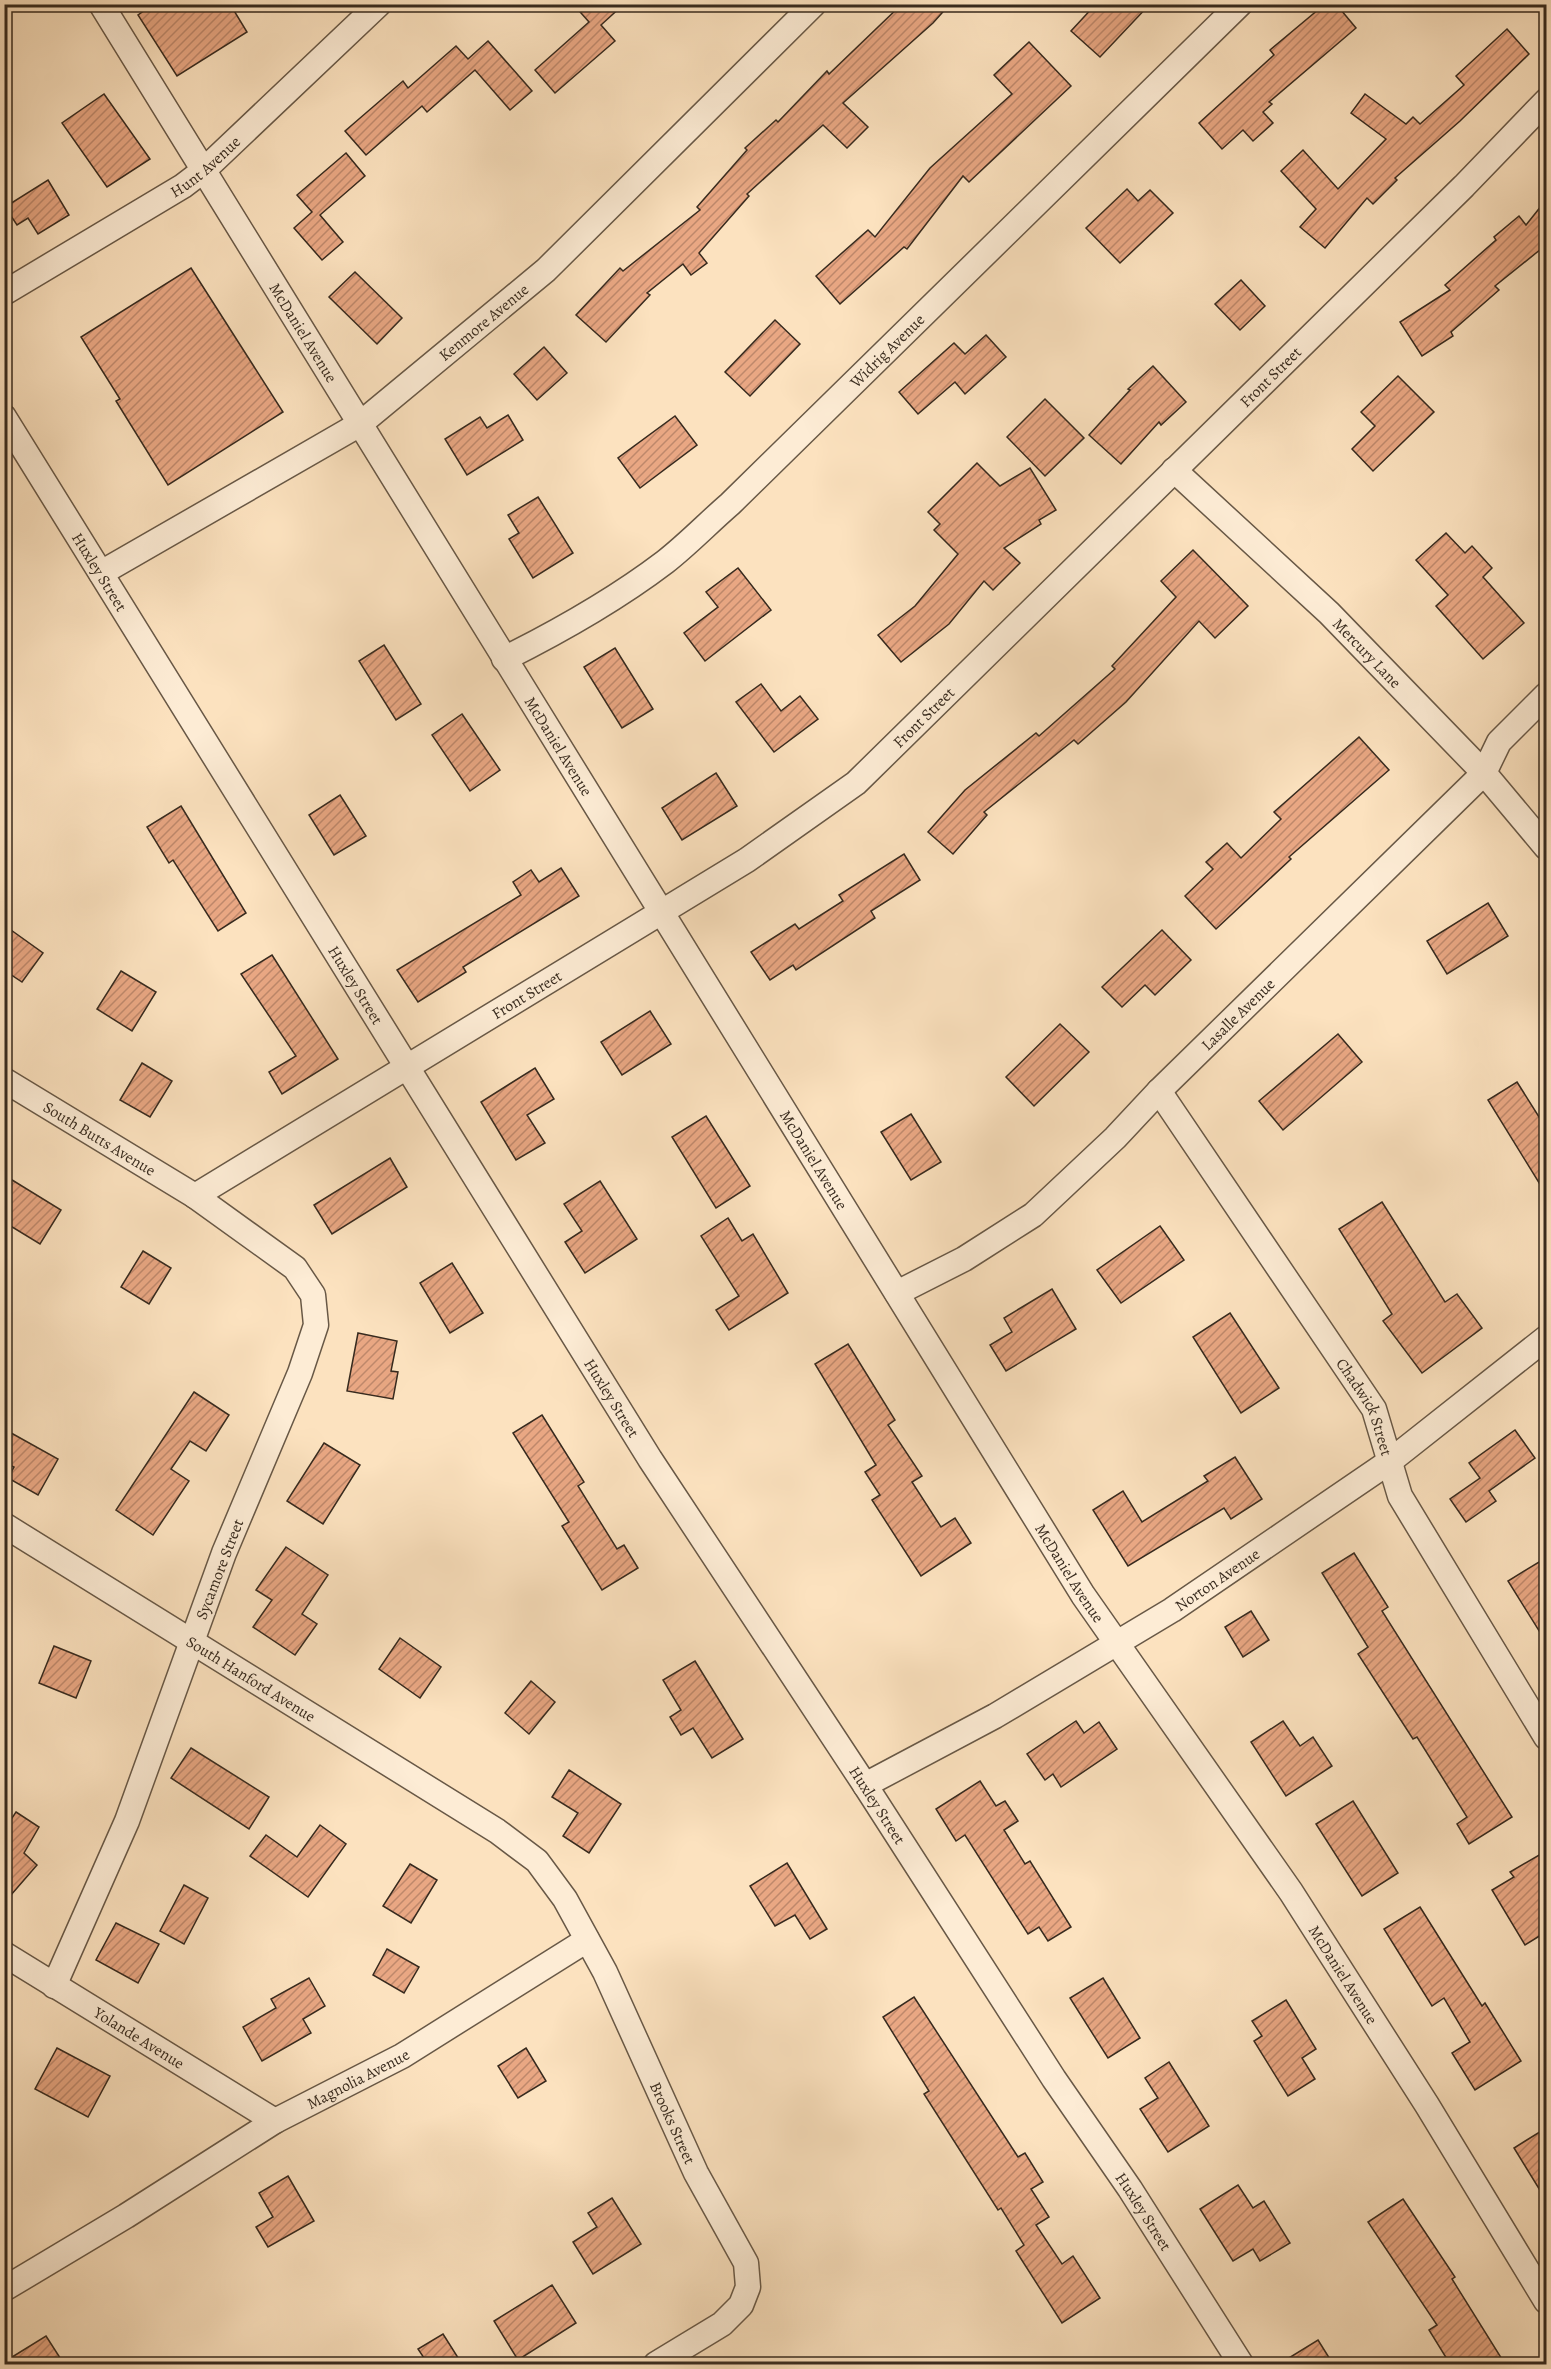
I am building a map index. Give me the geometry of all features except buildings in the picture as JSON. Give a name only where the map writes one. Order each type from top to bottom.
[{"type":"street","name":"McDaniel Avenue","points":[[101,4],[1083,1595],[1291,1892],[1427,2105],[1546,2301]]},
{"type":"street","name":"Hunt Avenue","points":[[4,293],[183,186],[204,170],[379,4]]},
{"type":"street","name":"Kenmore Avenue","points":[[101,573],[360,424],[546,270],[814,4]]},
{"type":"street","name":"Widrig Avenue","points":[[504,659],[544,639],[609,600],[674,554],[730,504],[1240,4]]},
{"type":"street","name":"Front Street","points":[[195,1196],[747,860],[855,783],[1464,186],[1546,101]]},
{"type":"street","name":"Huxley Street","points":[[4,417],[650,1459],[865,1785],[1054,2079],[1130,2189],[1241,2364]]},
{"type":"street","name":"Mercury Lane","points":[[1174,470],[1329,612],[1484,773],[1546,847]]},
{"type":"street","name":"Lasalle Avenue","points":[[897,1293],[964,1259],[1033,1215],[1115,1138],[1159,1091],[1484,773],[1499,742],[1546,695]]},
{"type":"street","name":"South Butts Avenue","points":[[4,1080],[195,1196]]},
{"type":"street","name":"Chadwick Street","points":[[1159,1091],[1374,1409],[1400,1496],[1546,1737]]},
{"type":"street","name":"Sycamore Street","points":[[54,1986],[127,1821],[224,1553],[300,1373],[316,1325],[313,1295],[295,1268],[195,1196]]},
{"type":"street","name":"Norton Avenue","points":[[865,1785],[995,1716],[1172,1610],[1389,1462],[1546,1338]]},
{"type":"street","name":"South Hanford Avenue","points":[[4,1525],[497,1831],[537,1861],[565,1899],[587,1940]]},
{"type":"street","name":"Magnolia Avenue","points":[[4,2289],[126,2216],[275,2121],[402,2056],[587,1940]]},
{"type":"street","name":"Brooks Street","points":[[587,1940],[605,1972],[696,2173],[746,2263],[748,2287],[741,2305],[722,2324],[656,2364]]},
{"type":"street","name":"Yolande Avenue","points":[[4,1954],[275,2121]]}]
